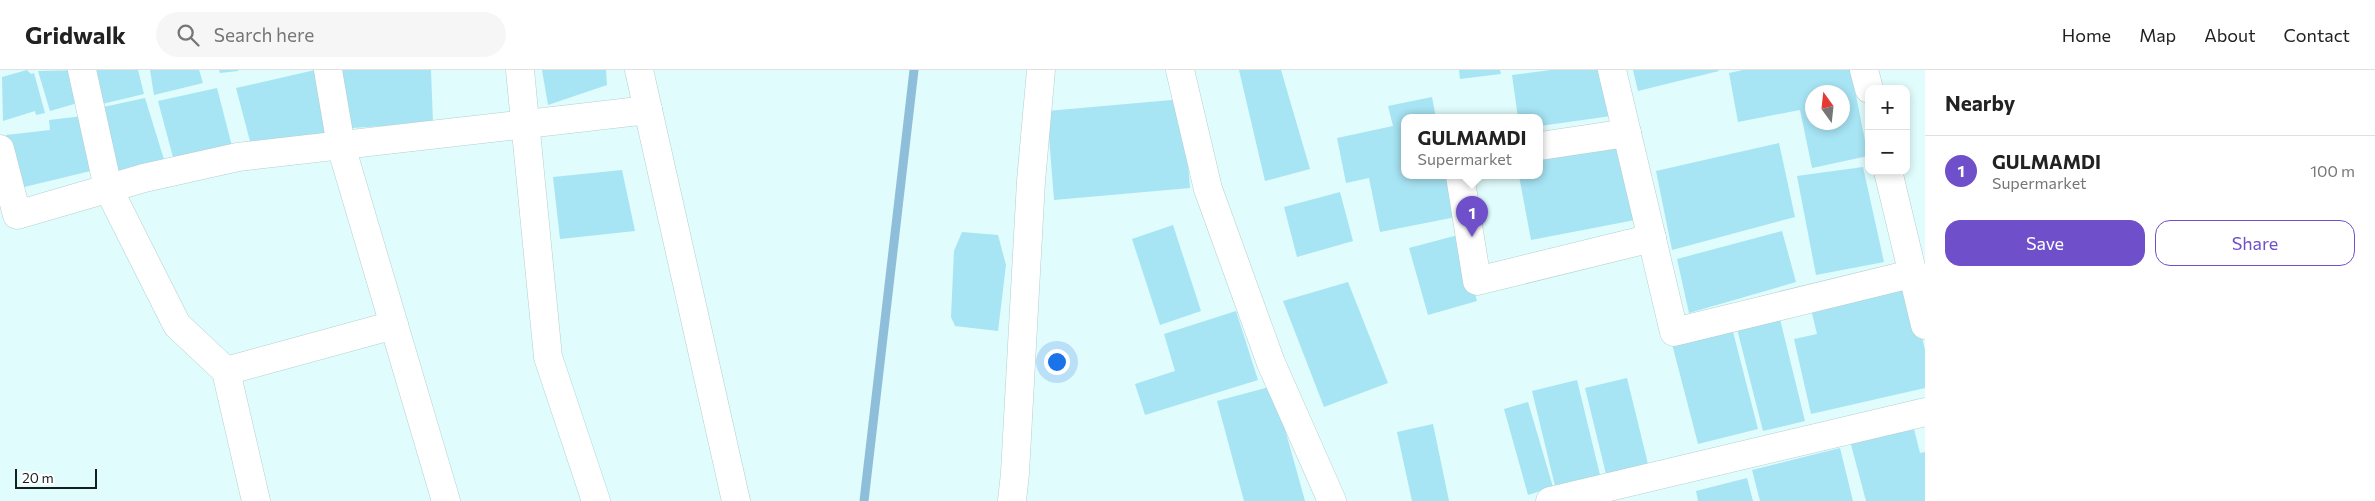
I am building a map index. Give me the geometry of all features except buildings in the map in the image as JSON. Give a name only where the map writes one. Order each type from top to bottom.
[{"type":"street","points":[[82,70],[108,188],[177,325],[226,372],[256,501]]},
{"type":"street","points":[[328,70],[341,146],[446,501]]},
{"type":"street","points":[[520,70],[548,357],[596,501]]},
{"type":"street","points":[[639,70],[736,501]]},
{"type":"street","points":[[1012,501],[1031,182],[1041,70]]},
{"type":"street","points":[[1180,70],[1208,189],[1271,363],[1332,501]]},
{"type":"street","points":[[1612,70],[1674,332],[1911,274]]},
{"type":"street","points":[[1864,70],[1868,85]]},
{"type":"street","points":[[0,148],[17,215],[108,188],[238,157],[648,110]]},
{"type":"street","points":[[1543,146],[1627,133]]},
{"type":"street","points":[[1889,175],[1911,274],[1925,325]]},
{"type":"street","points":[[1460,179],[1477,281],[1652,238]]},
{"type":"street","points":[[226,372],[394,325]]},
{"type":"street","points":[[1550,501],[1925,412]]},
{"type":"waterway","points":[[864,501],[914,70]]},
{"type":"place","name":"GULMAMDI","points":[[1472,237]]}]
